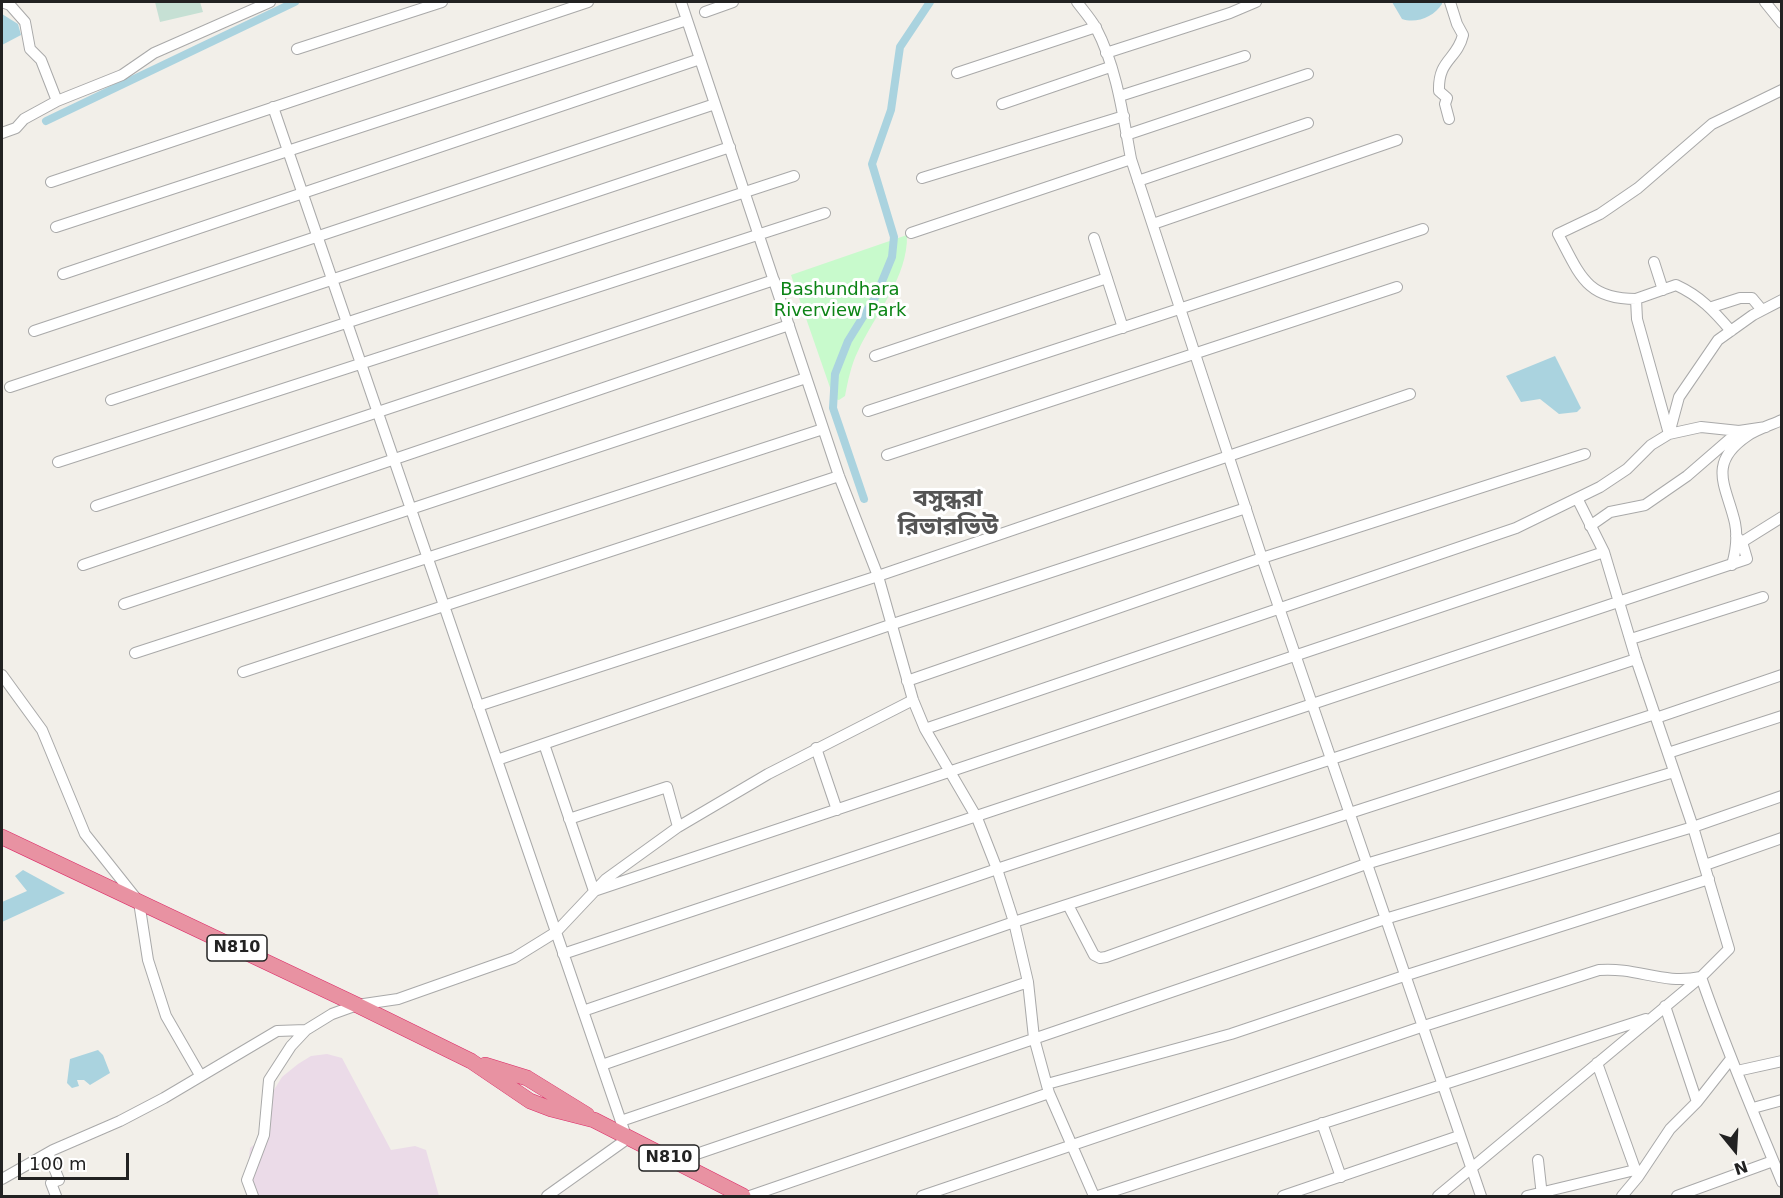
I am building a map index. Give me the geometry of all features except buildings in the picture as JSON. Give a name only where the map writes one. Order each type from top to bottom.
[{"type":"highway","name":"N810","points":[[2,837],[471,1061],[527,1078],[562,1097],[594,1120],[627,1139],[676,1161],[744,1197]]},
{"type":"street","points":[[2,2],[10,5],[25,22],[30,49],[40,60],[57,101]]},
{"type":"street","points":[[2,133],[16,128],[24,119],[57,101],[122,75],[154,53],[270,2]]},
{"type":"street","points":[[297,49],[442,2]]},
{"type":"street","points":[[51,182],[588,2]]},
{"type":"street","points":[[681,2],[839,476],[878,576],[913,700],[926,729],[976,818],[997,869],[1014,922],[1028,982],[1034,1038],[1048,1089],[1096,1197],[1651,1017]]},
{"type":"street","points":[[705,12],[733,2]]},
{"type":"street","points":[[1077,2],[1096,27],[1106,53],[1120,96],[1131,159],[1138,181],[1262,558],[1404,976],[1424,1026],[1459,1136],[1472,1165],[1481,1197]]},
{"type":"street","points":[[1106,53],[1230,13],[1256,2]]},
{"type":"street","points":[[1449,118],[1445,104],[1447,98],[1439,91],[1438,77],[1445,63],[1461,45],[1463,35],[1450,2]]},
{"type":"street","points":[[1765,2],[1782,22]]},
{"type":"street","points":[[56,227],[687,20]]},
{"type":"street","points":[[957,73],[1096,27]]},
{"type":"street","points":[[1120,96],[1245,56]]},
{"type":"street","points":[[63,273],[700,59]]},
{"type":"street","points":[[1002,104],[1110,67]]},
{"type":"street","points":[[1126,135],[1308,74]]},
{"type":"street","points":[[1731,331],[1712,307],[1696,294],[1676,285],[1636,299],[1614,299],[1590,288],[1558,234],[1600,214],[1638,188],[1712,124],[1782,90]]},
{"type":"street","points":[[34,330],[715,104]]},
{"type":"street","points":[[273,107],[627,1139],[547,1197]]},
{"type":"street","points":[[922,178],[1124,116]]},
{"type":"street","points":[[1138,181],[1308,123]]},
{"type":"street","points":[[1153,224],[1397,140]]},
{"type":"street","points":[[10,387],[730,147]]},
{"type":"street","points":[[911,233],[1131,159]]},
{"type":"street","points":[[111,399],[744,190],[794,176]]},
{"type":"street","points":[[58,462],[825,213]]},
{"type":"street","points":[[868,411],[1423,229]]},
{"type":"street","points":[[1094,238],[1123,328]]},
{"type":"street","points":[[1654,262],[1663,290]]},
{"type":"street","points":[[875,356],[1107,278]]},
{"type":"street","points":[[96,506],[774,280]]},
{"type":"street","points":[[887,455],[1397,287]]},
{"type":"street","points":[[1712,307],[1740,298],[1752,298],[1762,310]]},
{"type":"street","points":[[1636,299],[1636,320],[1669,434]]},
{"type":"street","points":[[1669,434],[1679,397],[1718,340],[1762,310],[1782,300]]},
{"type":"street","points":[[83,565],[789,325]]},
{"type":"street","points":[[124,604],[806,378]]},
{"type":"street","points":[[478,706],[878,576],[1410,394]]},
{"type":"street","points":[[564,954],[1747,560],[1721,478],[1729,453],[1748,435],[1782,420]]},
{"type":"street","points":[[926,729],[1516,528],[1578,500],[1627,469],[1651,445],[1669,434],[1701,427],[1739,431],[1766,427]]},
{"type":"street","points":[[135,652],[824,429]]},
{"type":"street","points":[[1590,526],[1610,512],[1645,505],[1686,476],[1739,431]]},
{"type":"street","points":[[907,681],[1262,558],[1585,453]]},
{"type":"street","points":[[243,672],[839,476]]},
{"type":"street","points":[[1438,1197],[1472,1165],[1701,977],[1729,949],[1705,865],[1636,659],[1604,552],[1578,500]]},
{"type":"street","points":[[497,760],[890,625],[1246,508]]},
{"type":"street","points":[[1739,539],[1782,517]]},
{"type":"street","points":[[594,891],[1604,552]]},
{"type":"street","points":[[1631,639],[1762,597]]},
{"type":"street","points":[[583,1011],[997,869],[1636,659]]},
{"type":"street","points":[[2,675],[42,730],[85,834],[140,902],[147,960],[166,1017],[200,1075]]},
{"type":"street","points":[[602,1065],[1014,922],[1349,812],[1782,675]]},
{"type":"street","points":[[253,1197],[247,1180],[264,1135],[269,1080],[291,1046],[306,1030],[332,1014],[357,1005],[398,999],[514,958],[556,932],[594,891],[626,862],[678,827],[816,748],[913,700]]},
{"type":"street","points":[[1668,753],[1782,716]]},
{"type":"street","points":[[544,744],[594,891]]},
{"type":"street","points":[[816,748],[837,810]]},
{"type":"street","points":[[1068,905],[1094,955],[1100,958],[1366,864],[1674,772]]},
{"type":"street","points":[[570,819],[666,787],[678,827]]},
{"type":"street","points":[[676,1161],[1385,919],[1693,827],[1782,796]]},
{"type":"street","points":[[1705,865],[1782,838]]},
{"type":"street","points":[[750,1197],[1048,1089],[1232,1034],[1404,976],[1709,879]]},
{"type":"street","points":[[922,1197],[1424,1026],[1599,970],[1619,968],[1680,981],[1701,977]]},
{"type":"street","points":[[1701,977],[1730,1060],[1753,1108],[1781,1178]]},
{"type":"street","points":[[621,1121],[1028,982]]},
{"type":"street","points":[[1665,1006],[1697,1102]]},
{"type":"street","points":[[2,1179],[48,1153],[134,1114],[277,1031],[306,1030]]},
{"type":"street","points":[[1622,1197],[1670,1129],[1697,1102],[1730,1060]]},
{"type":"street","points":[[1737,1071],[1782,1061]]},
{"type":"street","points":[[1597,1063],[1637,1173]]},
{"type":"street","points":[[1753,1108],[1782,1100]]},
{"type":"street","points":[[1322,1123],[1341,1177]]},
{"type":"street","points":[[1283,1197],[1459,1136]]},
{"type":"street","points":[[48,1153],[59,1180],[51,1183],[57,1197]]},
{"type":"street","points":[[1538,1160],[1542,1195]]},
{"type":"street","points":[[1677,1197],[1773,1161]]},
{"type":"street","points":[[1527,1197],[1637,1173]]},
{"type":"shaded area","points":[[327,1054],[342,1058],[391,1150],[415,1146],[426,1150],[439,1196],[258,1196],[248,1170],[250,1148],[270,1132],[272,1093],[282,1077],[298,1064],[311,1056]]},
{"type":"green space","points":[[155,2],[200,2],[203,12],[160,22]]},
{"type":"green space","name":"Bashundhara Riverview Park","points":[[907,235],[902,266],[856,356],[845,396],[839,400],[834,399],[791,275]]},
{"type":"water","points":[[1392,2],[1442,2],[1442,4],[1430,16],[1413,21],[1402,19]]},
{"type":"water","points":[[2,14],[18,24],[21,35],[2,45]]},
{"type":"water","points":[[1555,356],[1581,408],[1577,412],[1559,414],[1540,399],[1521,402],[1506,376]]},
{"type":"water","points":[[23,870],[65,893],[2,922],[2,902],[27,891],[15,876]]},
{"type":"water","points":[[98,1050],[103,1055],[110,1073],[90,1085],[84,1080],[77,1080],[79,1086],[72,1088],[67,1083],[70,1059]]},
{"type":"waterway","points":[[46,121],[295,2]]},
{"type":"waterway","points":[[864,499],[833,408],[835,374],[848,341],[876,296],[892,257],[894,237],[872,164],[891,110],[900,47],[930,2]]},
{"type":"district","name":"বসুন্ধরা রিভারভিউ","points":[[948,514]]}]
